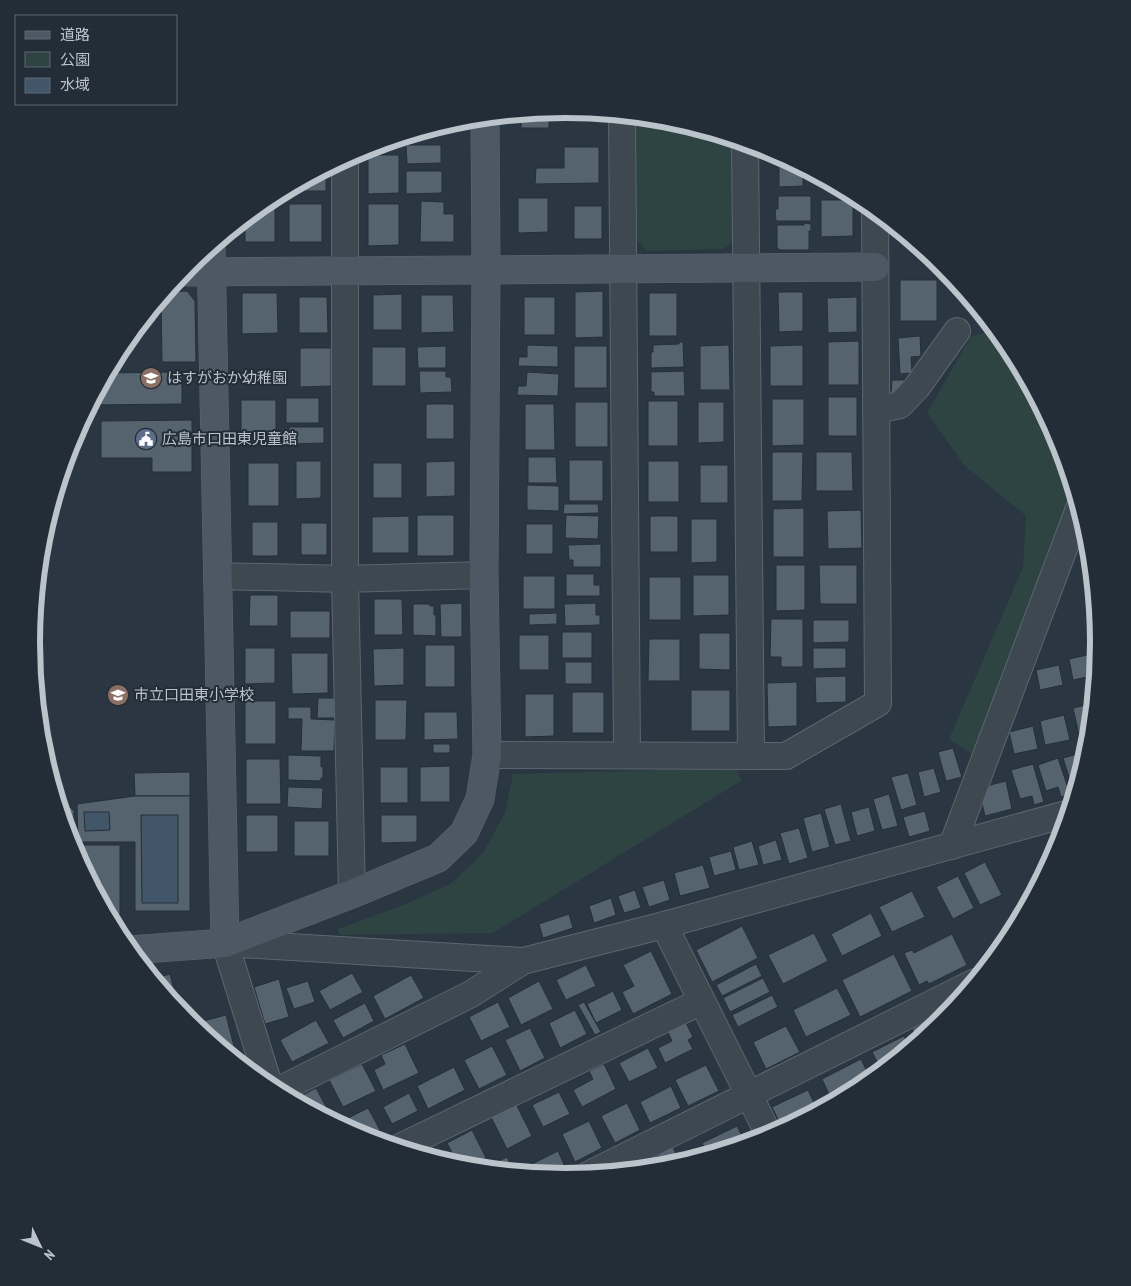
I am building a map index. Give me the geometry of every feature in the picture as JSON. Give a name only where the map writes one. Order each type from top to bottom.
[{"type":"street","points":[[622,121],[628,754]]},
{"type":"street","points":[[225,943],[352,894],[438,858],[464,834],[480,799],[487,755],[484,575],[485,124]]},
{"type":"street","points":[[745,149],[751,756]]},
{"type":"street","points":[[345,167],[345,579],[352,894]]},
{"type":"street","points":[[487,755],[786,756],[878,703],[875,219]]},
{"type":"street","points":[[266,1074],[225,943],[211,259],[346,271],[875,267]]},
{"type":"street","points":[[876,410],[900,405],[917,387],[957,331]]},
{"type":"street","points":[[952,846],[1076,518]]},
{"type":"street","points":[[217,576],[345,579],[484,575]]},
{"type":"street","points":[[139,949],[225,943],[523,960],[664,925],[1062,815]]},
{"type":"street","points":[[664,925],[766,1128]]},
{"type":"street","points":[[286,1087],[472,994],[523,960]]},
{"type":"street","points":[[605,1167],[961,989]]},
{"type":"street","points":[[406,1144],[702,1000]]},
{"type":"green space","points":[[633,122],[702,135],[733,145],[733,242],[724,249],[647,251],[636,239]]},
{"type":"green space","points":[[988,332],[1021,380],[1051,442],[1071,500],[973,755],[949,739],[1023,567],[1026,516],[964,465],[927,413],[971,336]]},
{"type":"green space","points":[[737,768],[741,781],[493,933],[340,935],[338,929],[406,904],[452,883],[483,853],[505,813],[513,774]]},
{"type":"water","points":[[84,812],[109,812],[110,830],[85,831]]},
{"type":"water","points":[[141,815],[178,815],[178,903],[142,903]]},
{"type":"building","points":[[549,118],[549,128],[521,128],[521,120]]},
{"type":"building","points":[[569,118],[594,119],[594,121],[569,121]]},
{"type":"building","points":[[406,145],[441,145],[441,163],[407,164]]},
{"type":"building","points":[[564,147],[599,147],[599,183],[535,184],[536,168],[564,168]]},
{"type":"building","points":[[399,155],[399,193],[368,194],[368,156]]},
{"type":"building","points":[[779,163],[803,175],[803,186],[779,187]]},
{"type":"building","points":[[406,171],[442,171],[442,193],[406,194]]},
{"type":"building","points":[[326,176],[326,191],[298,191]]},
{"type":"building","points":[[778,196],[811,196],[811,221],[776,221],[775,209],[778,209]]},
{"type":"building","points":[[518,198],[548,198],[548,232],[518,233]]},
{"type":"building","points":[[821,200],[847,200],[853,204],[853,236],[821,237]]},
{"type":"building","points":[[421,201],[444,202],[444,214],[454,214],[454,242],[420,242]]},
{"type":"building","points":[[289,204],[322,204],[322,242],[289,242]]},
{"type":"building","points":[[368,204],[399,204],[399,245],[368,246]]},
{"type":"building","points":[[275,205],[275,242],[245,242],[245,227]]},
{"type":"building","points":[[574,206],[602,206],[602,239],[574,239]]},
{"type":"building","points":[[804,223],[811,224],[809,250],[780,250],[777,248],[777,225],[804,225]]},
{"type":"building","points":[[900,280],[937,280],[937,321],[900,321]]},
{"type":"building","points":[[950,285],[958,294],[952,295]]},
{"type":"building","points":[[187,291],[195,301],[196,362],[162,362],[161,308],[175,292]]},
{"type":"building","points":[[603,291],[603,337],[575,338],[575,292]]},
{"type":"building","points":[[778,292],[803,292],[803,331],[779,332]]},
{"type":"building","points":[[242,293],[277,293],[278,333],[242,334]]},
{"type":"building","points":[[649,293],[677,293],[677,336],[649,336]]},
{"type":"building","points":[[402,294],[402,330],[373,330],[373,295]]},
{"type":"building","points":[[421,295],[453,295],[454,332],[421,333]]},
{"type":"building","points":[[299,297],[327,297],[328,333],[299,333]]},
{"type":"building","points":[[524,297],[555,297],[555,335],[524,335]]},
{"type":"building","points":[[857,297],[857,332],[828,333],[827,298]]},
{"type":"building","points":[[974,313],[984,325],[980,327]]},
{"type":"building","points":[[920,336],[921,356],[911,357],[912,373],[900,374],[898,338]]},
{"type":"building","points":[[859,341],[859,385],[828,385],[828,342]]},
{"type":"building","points":[[679,342],[683,342],[684,367],[651,368],[653,345],[679,344]]},
{"type":"building","points":[[527,345],[558,346],[558,367],[518,366],[519,357],[527,357]]},
{"type":"building","points":[[729,345],[730,390],[700,390],[700,346]]},
{"type":"building","points":[[803,345],[803,386],[770,386],[770,346]]},
{"type":"building","points":[[446,346],[446,368],[418,368],[417,347]]},
{"type":"building","points":[[574,346],[607,346],[607,388],[574,388]]},
{"type":"building","points":[[372,347],[406,347],[406,386],[372,386]]},
{"type":"building","points":[[300,348],[331,348],[331,386],[300,387]]},
{"type":"building","points":[[419,371],[446,371],[446,377],[451,377],[452,392],[420,393]]},
{"type":"building","points":[[684,371],[685,396],[654,396],[654,392],[651,392],[651,372]]},
{"type":"building","points":[[182,372],[182,404],[97,405],[115,373]]},
{"type":"building","points":[[527,372],[559,374],[558,396],[517,395],[518,386],[526,386]]},
{"type":"building","points":[[892,380],[908,380],[905,393],[891,393]]},
{"type":"building","points":[[828,397],[857,397],[857,436],[828,436]]},
{"type":"building","points":[[286,398],[319,398],[319,423],[286,423]]},
{"type":"building","points":[[772,399],[804,399],[804,445],[772,446]]},
{"type":"building","points":[[241,400],[276,400],[276,442],[241,442]]},
{"type":"building","points":[[648,401],[678,401],[678,446],[648,446]]},
{"type":"building","points":[[575,402],[608,402],[608,447],[575,447]]},
{"type":"building","points":[[698,402],[724,402],[724,442],[698,443]]},
{"type":"building","points":[[426,404],[454,404],[454,439],[426,439]]},
{"type":"building","points":[[525,404],[554,404],[555,450],[525,450]]},
{"type":"building","name":"広島市口田東児童館","points":[[192,420],[192,472],[152,472],[152,458],[101,458],[101,421]]},
{"type":"building","points":[[289,427],[324,427],[324,443],[289,444]]},
{"type":"building","points":[[772,452],[803,452],[802,501],[772,501]]},
{"type":"building","points":[[816,452],[852,452],[853,491],[816,491]]},
{"type":"building","points":[[528,457],[556,457],[557,483],[528,483]]},
{"type":"building","points":[[569,460],[603,460],[603,501],[569,501]]},
{"type":"building","points":[[296,461],[321,461],[321,498],[296,499]]},
{"type":"building","points":[[455,461],[455,496],[426,497],[426,462]]},
{"type":"building","points":[[648,461],[679,461],[679,502],[648,502]]},
{"type":"building","points":[[248,463],[279,463],[279,506],[248,506]]},
{"type":"building","points":[[373,463],[402,463],[402,498],[373,498]]},
{"type":"building","points":[[700,465],[728,465],[728,503],[700,503]]},
{"type":"building","points":[[527,485],[559,486],[559,511],[527,510]]},
{"type":"building","points":[[564,504],[598,504],[599,513],[563,514]]},
{"type":"building","points":[[804,508],[804,557],[773,557],[773,509]]},
{"type":"building","points":[[861,510],[862,548],[828,549],[827,511]]},
{"type":"building","points":[[417,515],[454,515],[454,556],[417,556]]},
{"type":"building","points":[[566,515],[599,516],[598,539],[565,538]]},
{"type":"building","points":[[409,516],[409,553],[372,553],[372,517]]},
{"type":"building","points":[[650,516],[678,516],[678,552],[650,552]]},
{"type":"building","points":[[691,519],[717,519],[717,562],[691,563]]},
{"type":"building","points":[[252,522],[278,522],[278,556],[252,556]]},
{"type":"building","points":[[301,523],[327,523],[327,555],[301,555]]},
{"type":"building","points":[[526,524],[553,524],[553,554],[526,554]]},
{"type":"building","points":[[601,544],[601,567],[573,567],[573,560],[569,560],[568,545]]},
{"type":"building","points":[[776,565],[805,565],[805,610],[776,611]]},
{"type":"building","points":[[819,565],[857,565],[857,604],[820,604]]},
{"type":"building","points":[[566,574],[594,574],[594,585],[600,585],[600,596],[566,596]]},
{"type":"building","points":[[693,575],[729,575],[729,615],[693,616]]},
{"type":"building","points":[[523,576],[555,576],[555,609],[523,609]]},
{"type":"building","points":[[649,577],[681,577],[681,620],[649,620]]},
{"type":"building","points":[[250,595],[278,595],[278,626],[249,626]]},
{"type":"building","points":[[374,599],[402,599],[403,635],[374,635]]},
{"type":"building","points":[[462,603],[462,637],[441,637],[440,604]]},
{"type":"building","points":[[596,603],[596,615],[600,615],[600,625],[565,626],[564,604]]},
{"type":"building","points":[[413,604],[430,604],[430,606],[434,606],[436,636],[413,635]]},
{"type":"building","points":[[290,611],[330,611],[330,638],[290,638]]},
{"type":"building","points":[[557,613],[557,624],[529,625],[529,614]]},
{"type":"building","points":[[771,619],[803,619],[803,667],[781,667],[781,657],[770,657]]},
{"type":"building","points":[[813,620],[849,620],[849,642],[813,643]]},
{"type":"building","points":[[562,632],[592,632],[592,658],[562,658]]},
{"type":"building","points":[[699,633],[730,633],[730,670],[699,669]]},
{"type":"building","points":[[519,635],[549,635],[549,670],[519,670]]},
{"type":"building","points":[[649,639],[680,639],[680,681],[648,681]]},
{"type":"building","points":[[425,645],[455,645],[455,687],[425,687]]},
{"type":"building","points":[[245,648],[275,648],[275,683],[245,684]]},
{"type":"building","points":[[404,648],[404,685],[374,686],[373,649]]},
{"type":"building","points":[[813,648],[846,648],[846,668],[813,669]]},
{"type":"building","points":[[291,653],[328,653],[328,693],[292,694]]},
{"type":"building","points":[[1091,654],[1090,676],[1073,680],[1069,659]]},
{"type":"building","points":[[565,662],[592,662],[592,684],[565,684]]},
{"type":"building","points":[[1059,665],[1063,685],[1040,690],[1036,670]]},
{"type":"building","points":[[846,676],[846,702],[816,703],[815,677]]},
{"type":"building","points":[[797,682],[797,726],[768,727],[767,683]]},
{"type":"building","points":[[691,690],[730,690],[730,731],[691,731]]},
{"type":"building","points":[[572,692],[604,692],[604,733],[572,733]]},
{"type":"building","points":[[525,694],[554,694],[554,736],[525,737]]},
{"type":"building","points":[[318,698],[336,698],[336,718],[317,718]]},
{"type":"building","points":[[375,700],[407,700],[406,740],[375,740]]},
{"type":"building","points":[[245,701],[276,701],[276,744],[245,744]]},
{"type":"building","points":[[1088,705],[1083,734],[1079,735],[1073,708]]},
{"type":"building","points":[[288,707],[311,707],[311,719],[335,720],[334,751],[301,751],[302,719],[288,719]]},
{"type":"building","points":[[424,712],[457,712],[458,739],[424,740]]},
{"type":"building","points":[[1064,715],[1070,740],[1045,745],[1040,721]]},
{"type":"building","points":[[1033,726],[1038,749],[1014,754],[1009,732]]},
{"type":"building","points":[[433,744],[450,744],[450,753],[433,753]]},
{"type":"building","points":[[953,748],[962,777],[946,781],[938,752]]},
{"type":"building","points":[[1079,753],[1071,785],[1063,758]]},
{"type":"building","points":[[288,755],[321,756],[323,778],[321,778],[321,781],[288,780]]},
{"type":"building","points":[[1058,758],[1069,792],[1068,795],[1061,797],[1058,787],[1046,791],[1038,765]]},
{"type":"building","points":[[246,759],[280,759],[281,804],[246,804]]},
{"type":"building","points":[[1033,764],[1044,802],[1034,805],[1032,796],[1020,799],[1011,770]]},
{"type":"building","points":[[450,766],[450,802],[420,802],[420,767]]},
{"type":"building","points":[[380,767],[408,767],[408,803],[380,803]]},
{"type":"building","points":[[934,768],[941,792],[924,797],[918,772]]},
{"type":"building","points":[[190,772],[190,796],[135,796],[134,773]]},
{"type":"building","points":[[908,773],[917,805],[901,810],[891,777]]},
{"type":"building","points":[[1006,781],[1012,809],[985,816],[981,799],[990,785]]},
{"type":"building","points":[[288,787],[323,788],[322,809],[287,807]]},
{"type":"building","points":[[889,794],[898,826],[882,830],[873,799]]},
{"type":"building","points":[[135,796],[190,796],[190,911],[135,911],[135,842],[79,842],[77,804]],"holes":[[[84,812],[109,812],[110,830],[85,831]],[[141,815],[178,815],[178,903],[142,903]]]},
{"type":"building","points":[[841,804],[851,841],[835,845],[824,809]]},
{"type":"building","points":[[66,805],[74,811],[74,819],[72,822],[68,812]]},
{"type":"building","points":[[869,807],[875,831],[857,836],[851,812]]},
{"type":"building","points":[[925,811],[930,831],[909,837],[903,817]]},
{"type":"building","points":[[821,813],[830,847],[812,852],[803,818]]},
{"type":"building","points":[[246,815],[278,815],[278,852],[246,852]]},
{"type":"building","points":[[381,815],[417,815],[417,842],[381,843]]},
{"type":"building","points":[[294,821],[329,821],[329,856],[294,856]]},
{"type":"building","points":[[799,828],[808,858],[789,864],[780,833]]},
{"type":"building","points":[[776,840],[782,860],[763,865],[758,846]]},
{"type":"building","points":[[752,841],[759,865],[739,870],[733,847]]},
{"type":"building","points":[[80,845],[120,845],[120,915],[116,915],[110,906]]},
{"type":"building","points":[[731,851],[736,870],[714,876],[709,857]]},
{"type":"building","points":[[985,862],[1002,895],[980,905],[964,873]]},
{"type":"building","points":[[703,865],[710,888],[680,896],[674,873]]},
{"type":"building","points":[[958,876],[974,908],[953,919],[936,887]]},
{"type":"building","points":[[664,880],[670,900],[649,907],[642,887]]},
{"type":"building","points":[[635,890],[641,908],[624,913],[618,896]]},
{"type":"building","points":[[912,891],[925,917],[892,932],[879,907]]},
{"type":"building","points":[[611,898],[616,915],[594,923],[589,906]]},
{"type":"building","points":[[871,913],[882,936],[842,956],[831,934]]},
{"type":"building","points":[[569,914],[573,928],[543,938],[539,924]]},
{"type":"building","points":[[742,926],[758,958],[712,982],[696,950]]},
{"type":"building","points":[[814,933],[828,961],[783,984],[768,955]]},
{"type":"building","points":[[952,934],[967,965],[929,984],[927,981],[919,985],[904,953],[912,950],[914,953]]},
{"type":"building","points":[[651,951],[672,994],[633,1014],[622,992],[634,986],[623,965]]},
{"type":"building","points":[[894,954],[912,991],[860,1017],[842,980]]},
{"type":"building","points":[[756,964],[762,976],[722,996],[716,985]]},
{"type":"building","points":[[586,965],[596,986],[566,1000],[556,980]]},
{"type":"building","points":[[352,973],[363,992],[330,1010],[319,991]]},
{"type":"building","points":[[170,974],[175,995],[170,989],[160,977]]},
{"type":"building","points":[[411,975],[424,998],[385,1019],[373,996]]},
{"type":"building","points":[[763,978],[770,992],[730,1012],[723,998]]},
{"type":"building","points":[[279,979],[289,1017],[265,1024],[254,987]]},
{"type":"building","points":[[308,981],[315,1002],[294,1009],[286,988]]},
{"type":"building","points":[[539,981],[553,1009],[521,1025],[508,998]]},
{"type":"building","points":[[837,988],[851,1015],[806,1037],[793,1010]]},
{"type":"building","points":[[613,991],[622,1010],[596,1023],[587,1004]]},
{"type":"building","points":[[772,995],[778,1007],[738,1027],[732,1015]]},
{"type":"building","points":[[498,1002],[510,1027],[481,1041],[469,1017]]},
{"type":"building","points":[[584,1002],[601,1032],[595,1035],[578,1005]]},
{"type":"building","points":[[365,1003],[374,1021],[343,1038],[333,1020]]},
{"type":"building","points":[[575,1010],[587,1034],[560,1048],[549,1023]]},
{"type":"building","points":[[226,1015],[235,1050],[219,1038],[201,1022]]},
{"type":"building","points":[[933,1018],[915,1035],[912,1029]]},
{"type":"building","points":[[316,1020],[329,1043],[292,1062],[280,1040]]},
{"type":"building","points":[[685,1021],[693,1037],[688,1040],[693,1049],[665,1063],[658,1048],[672,1041],[667,1030]]},
{"type":"building","points":[[786,1026],[800,1052],[766,1069],[753,1042]]},
{"type":"building","points":[[530,1028],[545,1058],[520,1071],[505,1040]]},
{"type":"building","points":[[904,1036],[907,1042],[879,1065],[872,1052]]},
{"type":"building","points":[[405,1044],[419,1073],[383,1090],[374,1070],[385,1064],[381,1055]]},
{"type":"building","points":[[492,1046],[507,1075],[479,1089],[464,1060]]},
{"type":"building","points":[[648,1048],[658,1068],[629,1082],[619,1063]]},
{"type":"building","points":[[861,1059],[867,1073],[830,1097],[822,1079]]},
{"type":"building","points":[[362,1064],[376,1091],[343,1107],[329,1080]]},
{"type":"building","points":[[604,1064],[616,1089],[582,1107],[573,1090],[593,1079],[589,1071]]},
{"type":"building","points":[[706,1065],[719,1091],[688,1106],[675,1080]]},
{"type":"building","points":[[454,1067],[465,1090],[428,1109],[417,1086]]},
{"type":"building","points":[[671,1086],[681,1108],[650,1123],[640,1102]]},
{"type":"building","points":[[316,1088],[329,1112],[303,1098],[300,1096]]},
{"type":"building","points":[[808,1090],[815,1105],[779,1122],[772,1107]]},
{"type":"building","points":[[559,1092],[570,1114],[543,1127],[532,1105]]},
{"type":"building","points":[[409,1093],[418,1111],[392,1124],[383,1107]]},
{"type":"building","points":[[515,1102],[532,1136],[507,1149],[490,1115]]},
{"type":"building","points":[[627,1103],[640,1130],[615,1143],[601,1116]]},
{"type":"building","points":[[368,1108],[380,1130],[375,1132],[345,1119]]},
{"type":"building","points":[[589,1121],[602,1148],[575,1162],[562,1134]]},
{"type":"building","points":[[737,1126],[743,1138],[705,1150],[702,1143]]},
{"type":"building","points":[[472,1130],[486,1158],[480,1161],[454,1156],[447,1143]]},
{"type":"building","points":[[672,1146],[677,1156],[660,1159],[657,1153]]},
{"type":"building","points":[[691,1150],[693,1153],[681,1155]]},
{"type":"building","points":[[558,1151],[566,1168],[531,1167],[530,1165]]},
{"type":"building","points":[[507,1157],[511,1165],[497,1164],[494,1163]]},
{"type":"place","name":"はすがおか幼稚園","points":[[151,378]]},
{"type":"place","name":"広島市口田東児童館","points":[[146,439]]},
{"type":"place","name":"市立口田東小学校","points":[[118,695]]}]
